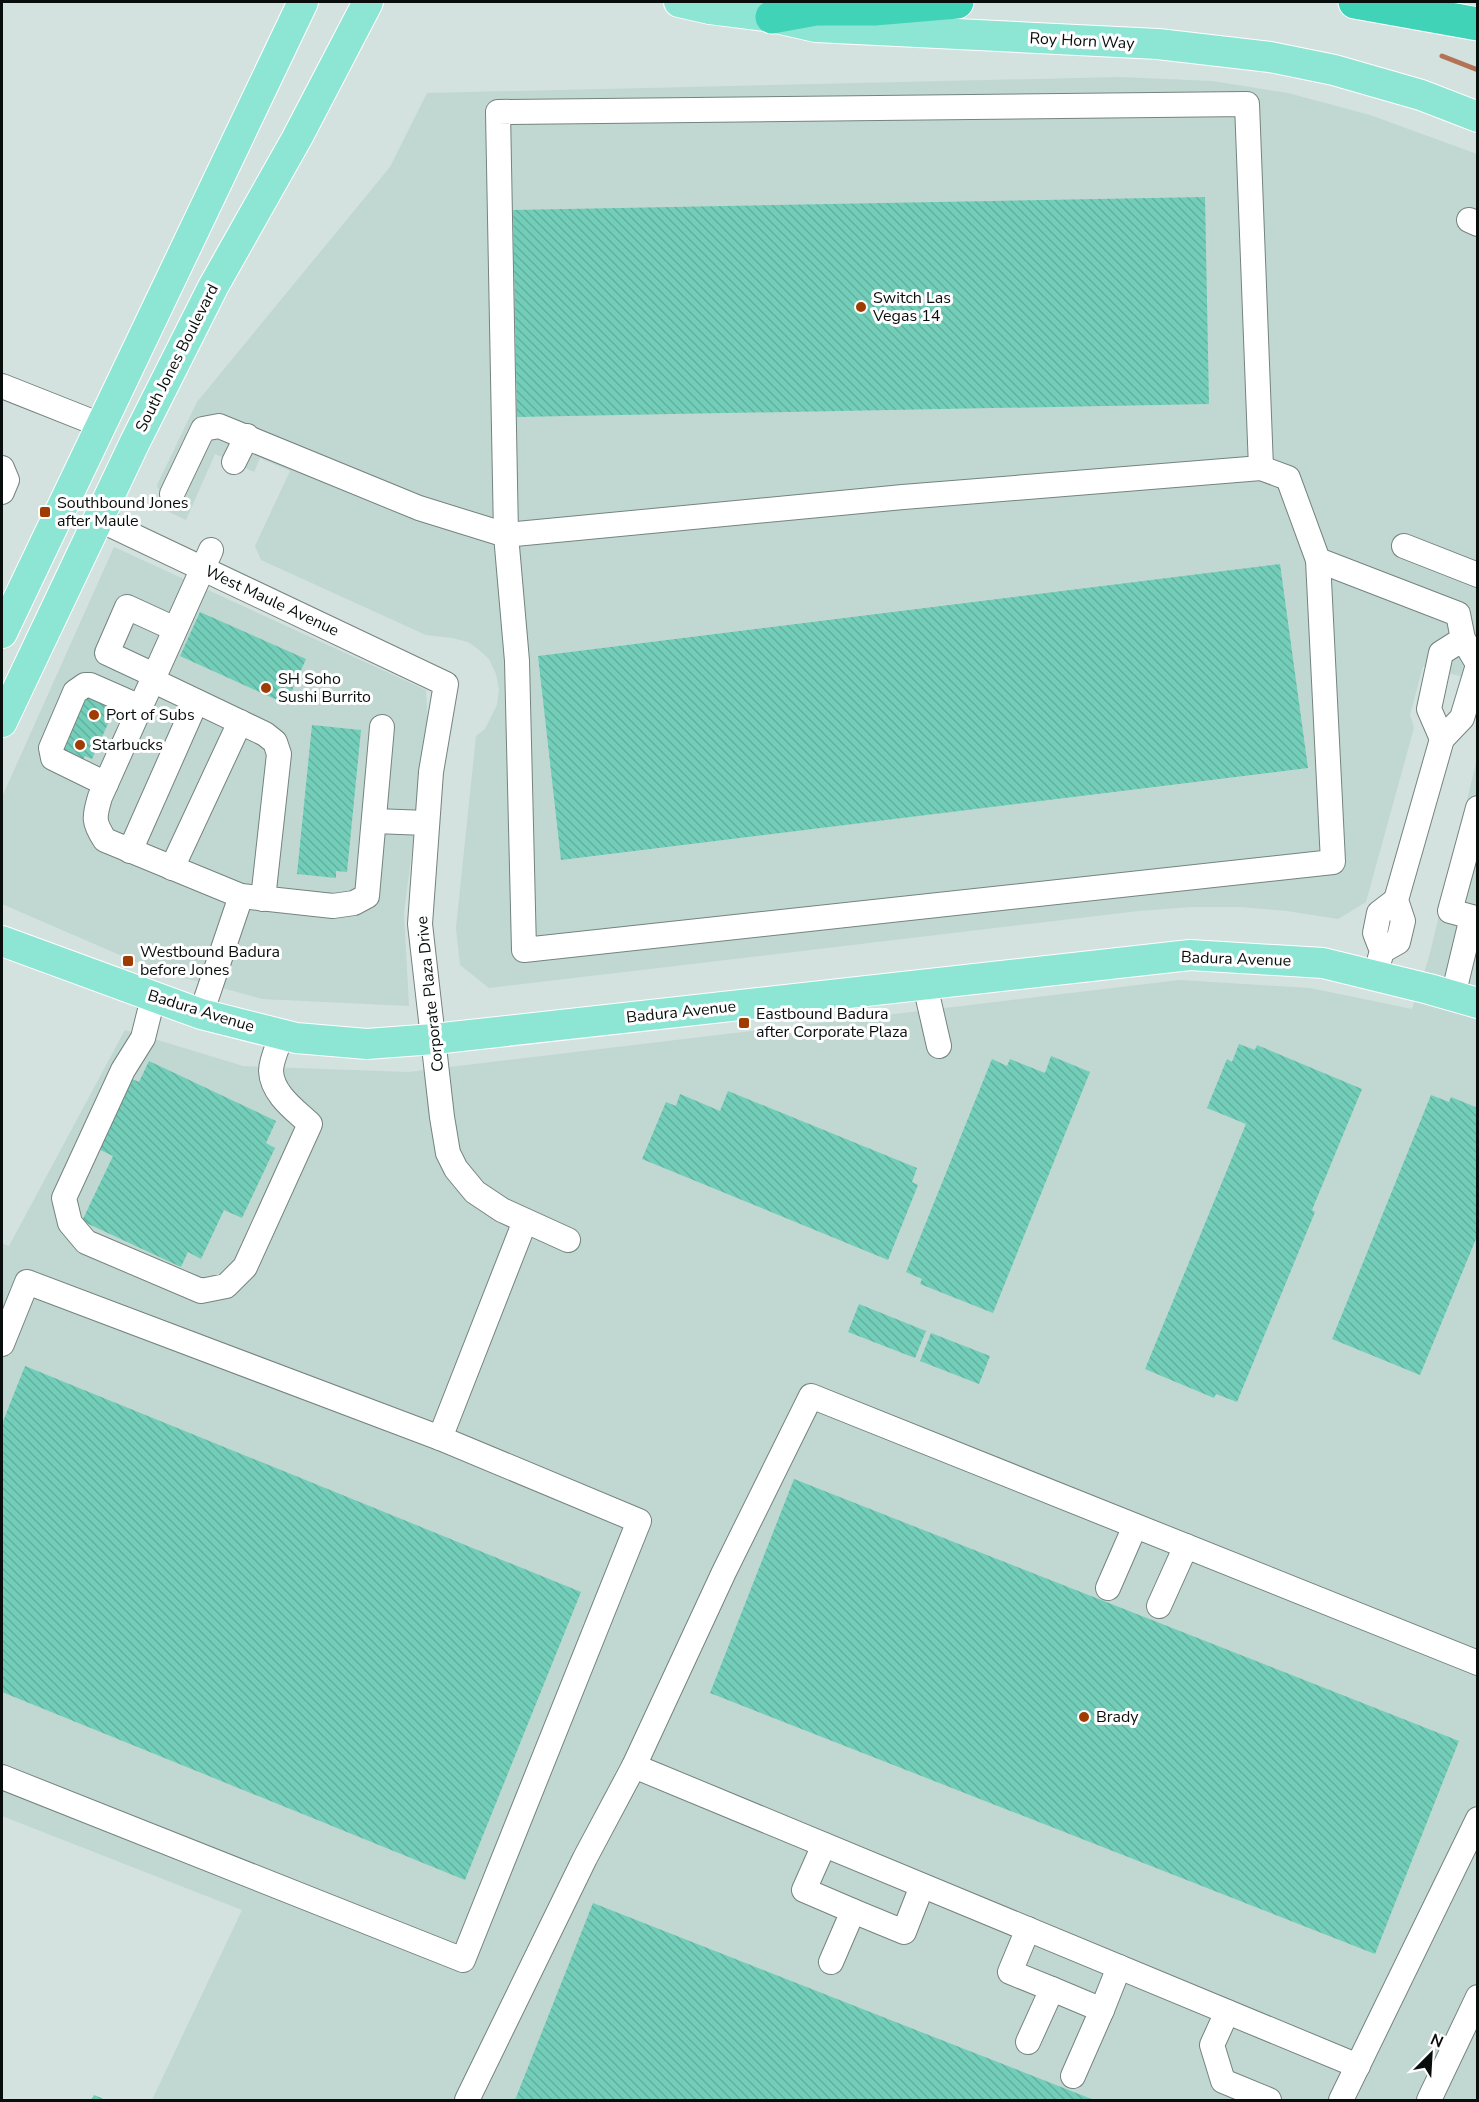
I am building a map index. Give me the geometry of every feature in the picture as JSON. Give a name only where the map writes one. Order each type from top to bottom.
[{"type":"highway","points":[[772,17],[816,9],[874,9],[957,2]]},
{"type":"highway","points":[[1355,2],[1478,24]]},
{"type":"main road","points":[[2,633],[303,2]]},
{"type":"main road","name":"Roy Horn Way","points":[[679,2],[710,9],[772,17],[816,27],[1158,44],[1270,57],[1334,70],[1421,95],[1478,117]]},
{"type":"main road","name":"South Jones Boulevard","points":[[2,722],[98,519],[213,287],[371,6]]},
{"type":"main road","name":"Badura Avenue","points":[[2,941],[201,1014],[296,1038],[367,1044],[434,1039],[1190,955],[1379,964],[1465,1000]]},
{"type":"street","points":[[172,494],[203,429],[219,426],[247,436],[272,455],[419,508],[506,535],[903,497],[1261,468],[1288,478],[1318,560],[1333,862],[524,950],[517,661],[506,535],[498,112],[1247,104],[1261,468]]},
{"type":"street","points":[[2,386],[102,426]]},
{"type":"street","points":[[234,462],[247,436]]},
{"type":"street","points":[[2,468],[7,480],[2,492]]},
{"type":"street","name":"West Maule Avenue","points":[[98,519],[206,559],[446,684]]},
{"type":"street","points":[[1404,546],[1478,575]]},
{"type":"street","points":[[206,559],[106,784],[94,817],[105,840],[252,898],[333,906],[354,903],[367,896],[382,727]]},
{"type":"street","points":[[1318,560],[1458,614],[1463,639],[1478,665],[1462,718],[1442,739],[1396,900],[1403,921],[1398,942],[1379,964]]},
{"type":"street","points":[[175,629],[127,607],[107,653],[196,702],[265,734],[275,741],[279,754],[252,898],[201,1014]]},
{"type":"street","points":[[1442,739],[1429,709],[1441,653],[1463,639]]},
{"type":"street","name":"Corporate Plaza Drive","points":[[446,684],[431,771],[420,924],[448,1153],[456,1169],[475,1192],[502,1210],[568,1240]]},
{"type":"street","points":[[106,784],[53,758],[51,748],[75,692],[85,685],[90,685],[140,707]]},
{"type":"street","points":[[130,851],[196,702]]},
{"type":"street","points":[[172,868],[240,722]]},
{"type":"street","points":[[1465,1000],[1473,930],[1472,917],[1450,911],[1478,808]]},
{"type":"street","points":[[374,821],[427,823]]},
{"type":"street","points":[[925,985],[939,1046]]},
{"type":"street","points":[[153,998],[143,1038],[123,1070],[64,1198],[70,1223],[86,1242],[201,1291],[226,1286],[245,1267],[310,1124],[285,1101],[273,1084],[271,1070],[282,1035]]},
{"type":"street","points":[[440,1438],[525,1221]]},
{"type":"street","points":[[2,1344],[27,1282],[440,1438],[639,1521],[463,1960],[2,1777]]},
{"type":"street","points":[[467,2100],[585,1858],[634,1766],[724,1572],[811,1396],[1478,1663]]},
{"type":"street","points":[[1108,1588],[1135,1526]]},
{"type":"street","points":[[1159,1606],[1186,1546]]},
{"type":"street","points":[[634,1766],[1358,2066]]},
{"type":"street","points":[[1341,2100],[1478,1819]]},
{"type":"street","points":[[824,1845],[804,1890],[853,1911],[904,1932],[922,1886]]},
{"type":"street","points":[[831,1962],[853,1911]]},
{"type":"street","points":[[1028,1929],[1010,1972],[1102,2010]]},
{"type":"street","points":[[1073,2076],[1119,1967]]},
{"type":"street","points":[[1028,2042],[1052,1989]]},
{"type":"street","points":[[1430,2100],[1478,1997]]},
{"type":"street","points":[[1227,2012],[1212,2046],[1223,2081],[1269,2100]]},
{"type":"shaded area","points":[[1119,77],[1212,81],[1288,93],[1370,115],[1477,154],[1477,666],[1463,677],[1423,666],[1410,715],[1414,728],[1366,902],[1338,919],[1241,907],[1191,907],[1139,911],[489,988],[460,965],[456,928],[476,736],[485,729],[497,705],[499,690],[496,674],[489,659],[468,642],[426,635],[261,560],[255,546],[290,471],[260,458],[254,472],[215,454],[186,520],[167,511],[157,485],[197,402],[390,167],[427,93]]},
{"type":"shaded area","points":[[114,547],[426,690],[428,725],[404,913],[409,1006],[262,999],[152,969],[2,904],[2,797]]},
{"type":"shaded area","points":[[1477,759],[1477,2100],[152,2100],[242,1910],[2,1816],[2,1243],[9,1246],[125,1030],[243,1066],[408,1072],[1180,980],[1310,988],[1412,1009],[1429,957]]},
{"type":"building","name":"Switch Las Vegas 14","points":[[1205,197],[1209,404],[517,417],[513,210]]},
{"type":"building","points":[[1280,564],[1308,768],[561,860],[538,656]]},
{"type":"building","points":[[200,612],[306,659],[286,704],[180,656]]},
{"type":"building","points":[[86,693],[116,706],[92,759],[85,756],[81,764],[59,754]]},
{"type":"building","points":[[312,725],[361,730],[347,872],[336,871],[336,878],[297,874]]},
{"type":"building","points":[[1239,1044],[1255,1050],[1257,1045],[1362,1089],[1312,1210],[1315,1212],[1237,1402],[1216,1394],[1214,1398],[1145,1369],[1246,1124],[1207,1108],[1227,1059],[1232,1062]]},
{"type":"building","points":[[1051,1056],[1090,1072],[993,1313],[920,1284],[922,1279],[906,1272],[992,1059],[1007,1066],[1010,1059],[1045,1073]]},
{"type":"building","points":[[149,1061],[276,1121],[266,1143],[275,1148],[242,1218],[224,1210],[201,1259],[188,1252],[181,1267],[82,1221],[113,1156],[94,1147],[127,1077],[139,1082]]},
{"type":"building","points":[[728,1091],[917,1168],[912,1182],[918,1185],[888,1260],[642,1159],[666,1102],[676,1106],[680,1094],[720,1111]]},
{"type":"building","points":[[1431,1095],[1449,1102],[1451,1097],[1478,1108],[1478,1234],[1420,1375],[1332,1339]]},
{"type":"building","points":[[859,1304],[926,1331],[915,1358],[848,1332]]},
{"type":"building","points":[[931,1333],[990,1356],[979,1384],[920,1361]]},
{"type":"building","points":[[25,1366],[581,1592],[465,1880],[2,1692],[2,1424]]},
{"type":"building","name":"Brady","points":[[794,1479],[1459,1741],[1375,1954],[710,1693]]},
{"type":"building","points":[[593,1903],[1094,2100],[515,2100]]},
{"type":"building","points":[[94,2095],[106,2100],[91,2100]]},
{"type":"waterway","points":[[1442,56],[1478,70]]},
{"type":"place","name":"Switch Las Vegas 14","points":[[861,307]]},
{"type":"place","name":"Southbound Jones after Maule","points":[[45,512]]},
{"type":"place","name":"SH Soho Sushi Burrito","points":[[266,688]]},
{"type":"place","name":"Port of Subs","points":[[94,715]]},
{"type":"place","name":"Starbucks","points":[[80,745]]},
{"type":"place","name":"Westbound Badura before Jones","points":[[128,961]]},
{"type":"place","name":"Eastbound Badura after Corporate Plaza","points":[[744,1023]]},
{"type":"place","name":"Brady","points":[[1084,1717]]}]
